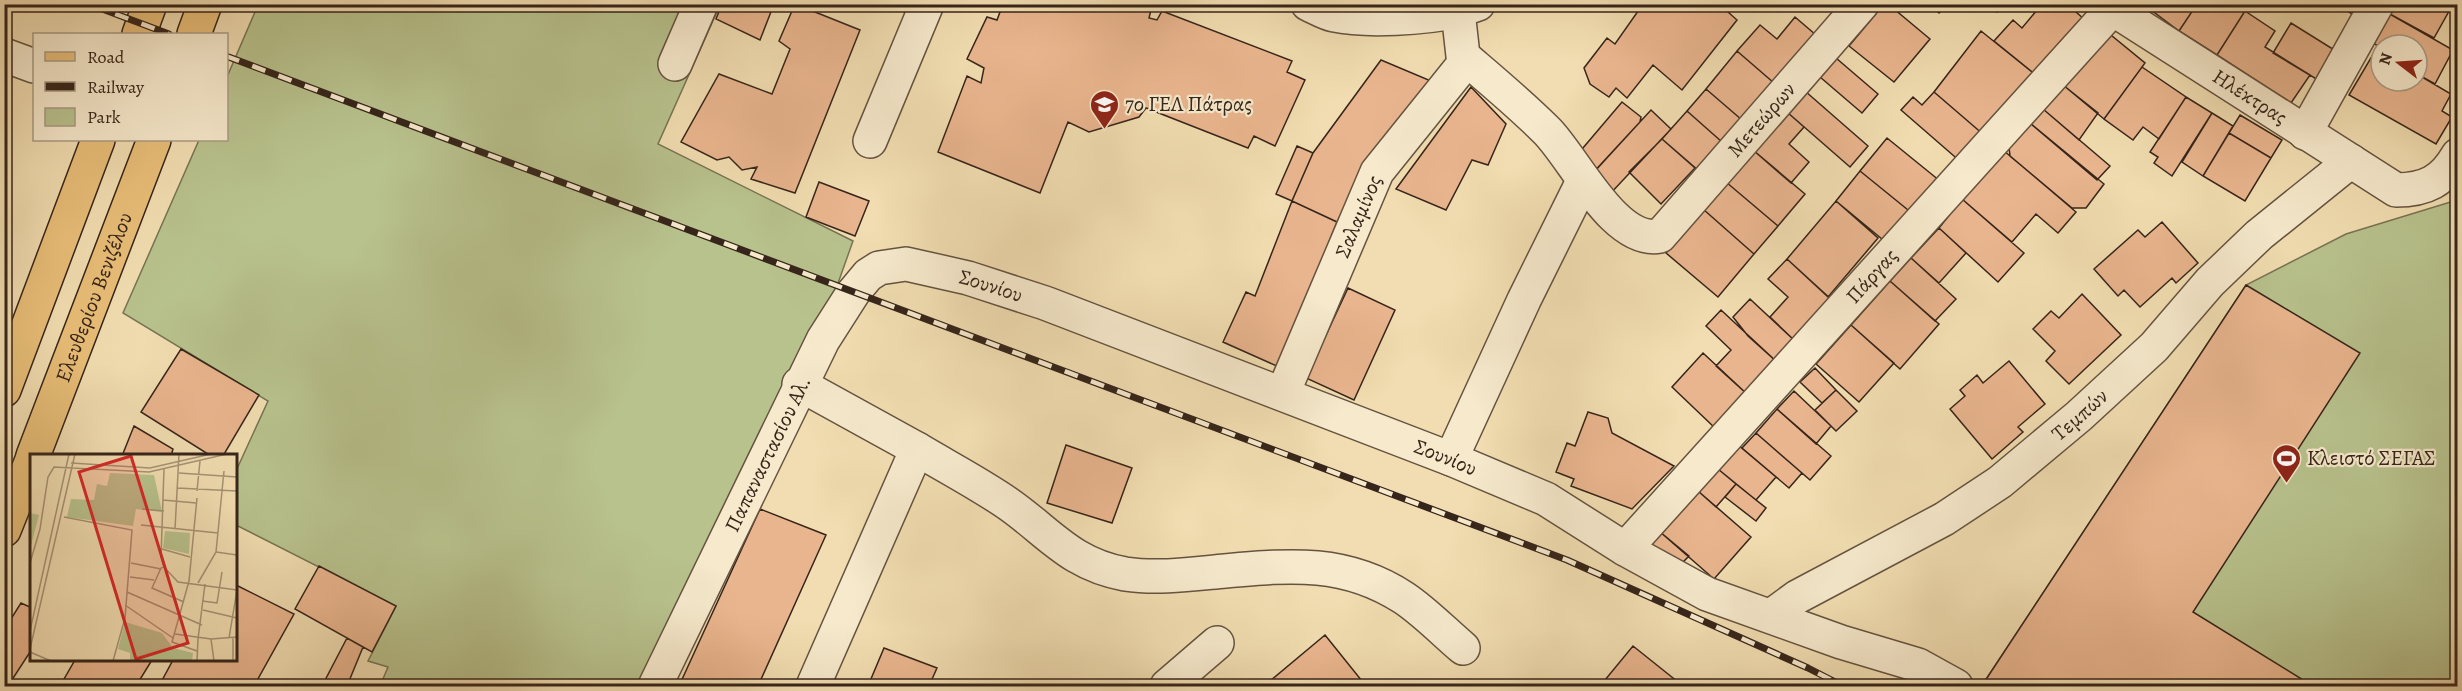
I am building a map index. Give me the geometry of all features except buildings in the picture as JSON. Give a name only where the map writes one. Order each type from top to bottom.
[{"type":"main road","points":[[139,33],[150,4]]},
{"type":"main road","points":[[194,33],[205,4]]},
{"type":"main road","points":[[4,390],[98,141]]},
{"type":"main road","name":"Ελευθερίου Βενιζέλου","points":[[34,454],[154,141]]},
{"type":"main road","points":[[4,530],[30,465]]},
{"type":"street","points":[[675,64],[701,4]]},
{"type":"street","points":[[870,141],[927,4]]},
{"type":"street","name":"Μετεώρων","points":[[1583,181],[1617,217],[1639,234],[1650,238],[1660,236],[1862,4]]},
{"type":"street","points":[[2305,133],[2377,4]]},
{"type":"street","name":"Ηλέκτρας","points":[[2112,6],[2396,190],[2408,190],[2435,183],[2444,176],[2457,156]]},
{"type":"street","name":"Πάργας","points":[[1625,549],[2112,6]]},
{"type":"street","points":[[1319,9],[1367,18],[1468,8],[1465,58],[1556,140],[1583,181],[1524,300],[1451,459]]},
{"type":"street","points":[[4,55],[33,66]]},
{"type":"street","name":"Σαλαμίνος","points":[[1283,393],[1377,172],[1465,58]]},
{"type":"street","name":"Τεμπών","points":[[1771,616],[1797,597],[1944,519],[2000,482],[2079,416],[2154,347],[2210,282],[2259,235],[2351,161]]},
{"type":"street","name":"Σουνίου","points":[[919,265],[1045,303],[1451,459],[1546,499],[1625,549],[1707,594],[1841,642],[1918,665],[1956,687]]},
{"type":"street","name":"Παπαναστασίου Αλ.","points":[[655,687],[799,384],[853,292],[863,280],[882,267],[919,265]]},
{"type":"street","points":[[799,384],[994,494],[1033,521],[1058,545],[1086,563],[1126,574],[1173,576],[1280,566],[1338,569],[1374,580],[1406,599],[1463,648]]},
{"type":"street","points":[[813,687],[917,449]]},
{"type":"street","points":[[1167,687],[1217,643]]},
{"type":"green space","points":[[258,5],[720,5],[658,144],[853,241],[826,317],[644,686],[380,686],[388,667],[368,661],[396,606],[237,526],[237,469],[268,401],[123,313],[199,141],[228,141],[228,75]]},
{"type":"green space","name":"Κλειστό ΣΕΓΑΣ","points":[[2457,200],[2457,686],[1988,686],[1983,684],[2246,285],[2346,234]]},
{"type":"railway","points":[[89,4],[166,33]]},
{"type":"railway","points":[[228,57],[1567,560],[1808,668],[1843,686]]},
{"type":"place","name":"7ο ΓΕΛ Πάτρας","points":[[1104,130]]},
{"type":"place","name":"Κλειστό ΣΕΓΑΣ","points":[[2286,484]]}]
